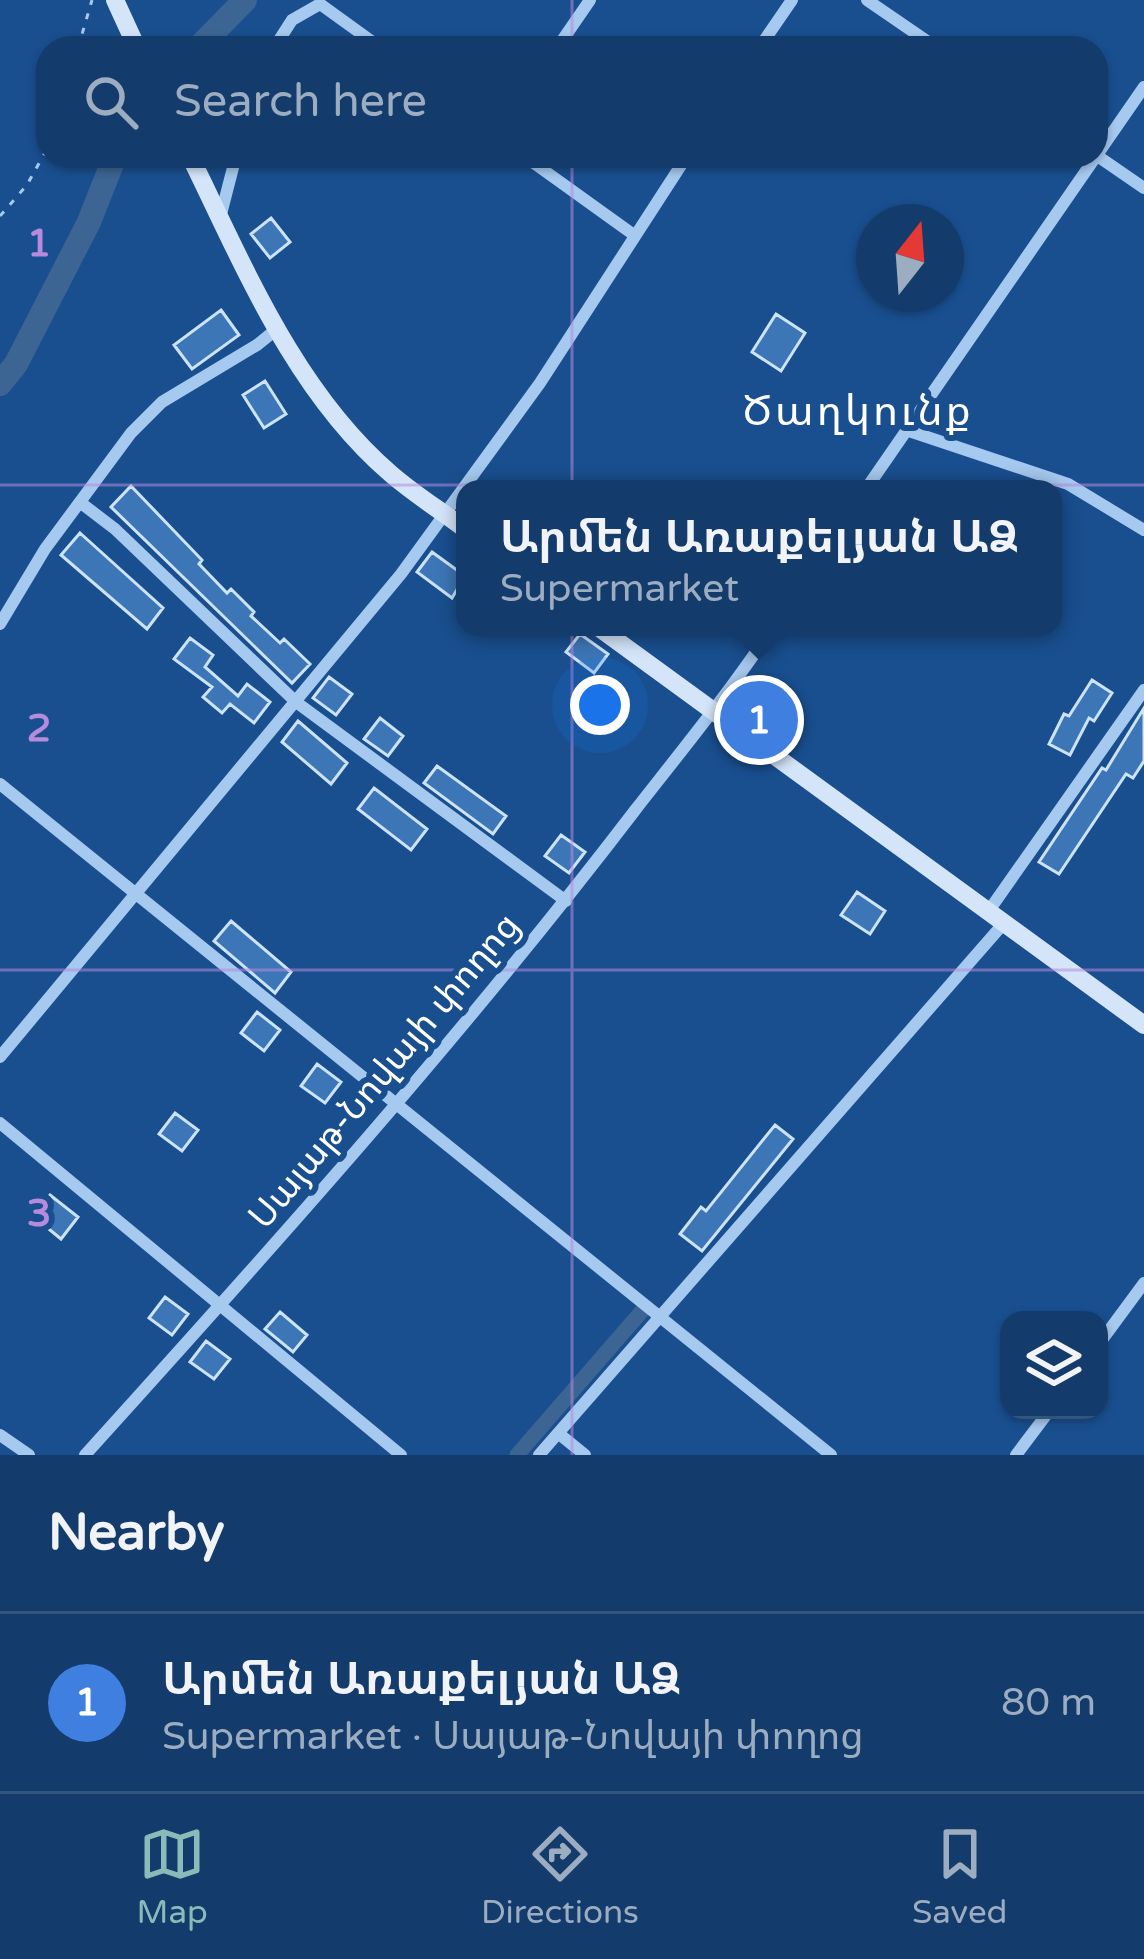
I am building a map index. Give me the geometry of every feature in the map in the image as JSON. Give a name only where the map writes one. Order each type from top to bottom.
[{"type":"main road","points":[[115,0],[132,36]]},
{"type":"main road","points":[[195,168],[278,328],[322,400],[390,473],[456,522]]},
{"type":"main road","points":[[610,636],[1144,1025]]},
{"type":"street","points":[[565,36],[590,0]]},
{"type":"street","points":[[767,36],[792,0]]},
{"type":"street","points":[[867,0],[920,36]]},
{"type":"street","points":[[282,36],[292,20],[320,4],[364,36]]},
{"type":"street","points":[[1108,140],[1144,87]]},
{"type":"street","points":[[1108,163],[1144,188]]},
{"type":"street","points":[[220,218],[233,168]]},
{"type":"street","points":[[540,168],[634,236]]},
{"type":"street","points":[[466,480],[539,382],[679,168]]},
{"type":"street","points":[[872,480],[1089,168]]},
{"type":"street","points":[[0,624],[45,549],[131,434],[162,402],[257,346],[278,328]]},
{"type":"street","points":[[906,430],[1056,480]]},
{"type":"street","points":[[1062,482],[1144,530]]},
{"type":"street","points":[[0,1057],[401,574],[456,493]]},
{"type":"street","points":[[81,503],[115,529],[296,702],[566,902]]},
{"type":"street","name":"Սայաթ-Նովայի փողոց","points":[[85,1455],[397,1104],[566,902],[731,690],[767,636]]},
{"type":"street","points":[[539,1455],[996,918],[1144,690]]},
{"type":"street","points":[[0,784],[831,1455]]},
{"type":"street","points":[[0,1123],[401,1455]]},
{"type":"street","points":[[1108,1332],[1144,1283]]},
{"type":"street","points":[[1016,1455],[1043,1419]]},
{"type":"street","points":[[558,1433],[585,1455]]},
{"type":"street","points":[[0,1435],[29,1455]]},
{"type":"path","points":[[82,36],[92,0]]},
{"type":"path","points":[[0,216],[36,168]]},
{"type":"building","points":[[271,218],[290,242],[270,258],[251,234]]},
{"type":"building","points":[[221,310],[239,335],[192,369],[174,345]]},
{"type":"building","points":[[776,314],[805,333],[781,371],[752,352]]},
{"type":"building","points":[[265,381],[286,414],[264,428],[243,395]]},
{"type":"building","points":[[131,486],[227,593],[231,589],[254,612],[251,616],[310,664],[292,683],[111,507]]},
{"type":"building","points":[[80,533],[163,608],[147,629],[61,555]]},
{"type":"building","points":[[432,552],[456,569],[452,598],[417,572]]},
{"type":"building","points":[[583,636],[608,654],[594,673],[566,652]]},
{"type":"building","points":[[190,638],[213,655],[205,667],[238,696],[247,684],[270,702],[254,723],[230,704],[222,713],[203,697],[212,687],[174,659]]},
{"type":"building","points":[[329,677],[352,694],[336,715],[313,698]]},
{"type":"building","points":[[1092,680],[1112,693],[1094,721],[1089,718],[1070,755],[1049,744],[1064,714],[1069,716]]},
{"type":"building","points":[[1144,708],[1144,761],[1133,778],[1126,774],[1059,874],[1039,862]]},
{"type":"building","points":[[380,718],[403,736],[388,756],[364,739]]},
{"type":"building","points":[[298,721],[347,763],[331,784],[282,742]]},
{"type":"building","points":[[437,766],[506,816],[493,834],[424,783]]},
{"type":"building","points":[[374,788],[427,829],[411,850],[358,809]]},
{"type":"building","points":[[561,835],[585,852],[569,873],[545,856]]},
{"type":"building","points":[[857,892],[885,911],[870,934],[841,915]]},
{"type":"building","points":[[231,921],[291,972],[275,993],[214,941]]},
{"type":"building","points":[[257,1012],[280,1030],[264,1051],[241,1033]]},
{"type":"building","points":[[317,1064],[341,1082],[325,1103],[301,1086]]},
{"type":"building","points":[[175,1113],[198,1130],[182,1151],[159,1134]]},
{"type":"building","points":[[775,1125],[793,1139],[702,1251],[680,1234],[701,1207],[706,1211]]},
{"type":"building","points":[[50,1195],[78,1217],[61,1239],[33,1216]]},
{"type":"building","points":[[165,1297],[188,1314],[172,1335],[149,1318]]},
{"type":"building","points":[[280,1312],[307,1335],[293,1352],[265,1329]]},
{"type":"building","points":[[206,1341],[230,1359],[214,1379],[190,1362]]},
{"type":"waterway","points":[[210,36],[245,0]]},
{"type":"waterway","points":[[0,384],[16,364],[89,222],[110,168]]},
{"type":"waterway","points":[[517,1455],[642,1311]]},
{"type":"place","name":"Արմեն Առաքելյան ԱՁ","points":[[759,720]]},
{"type":"district","name":"Ծաղկունք","points":[[858,410]]}]
